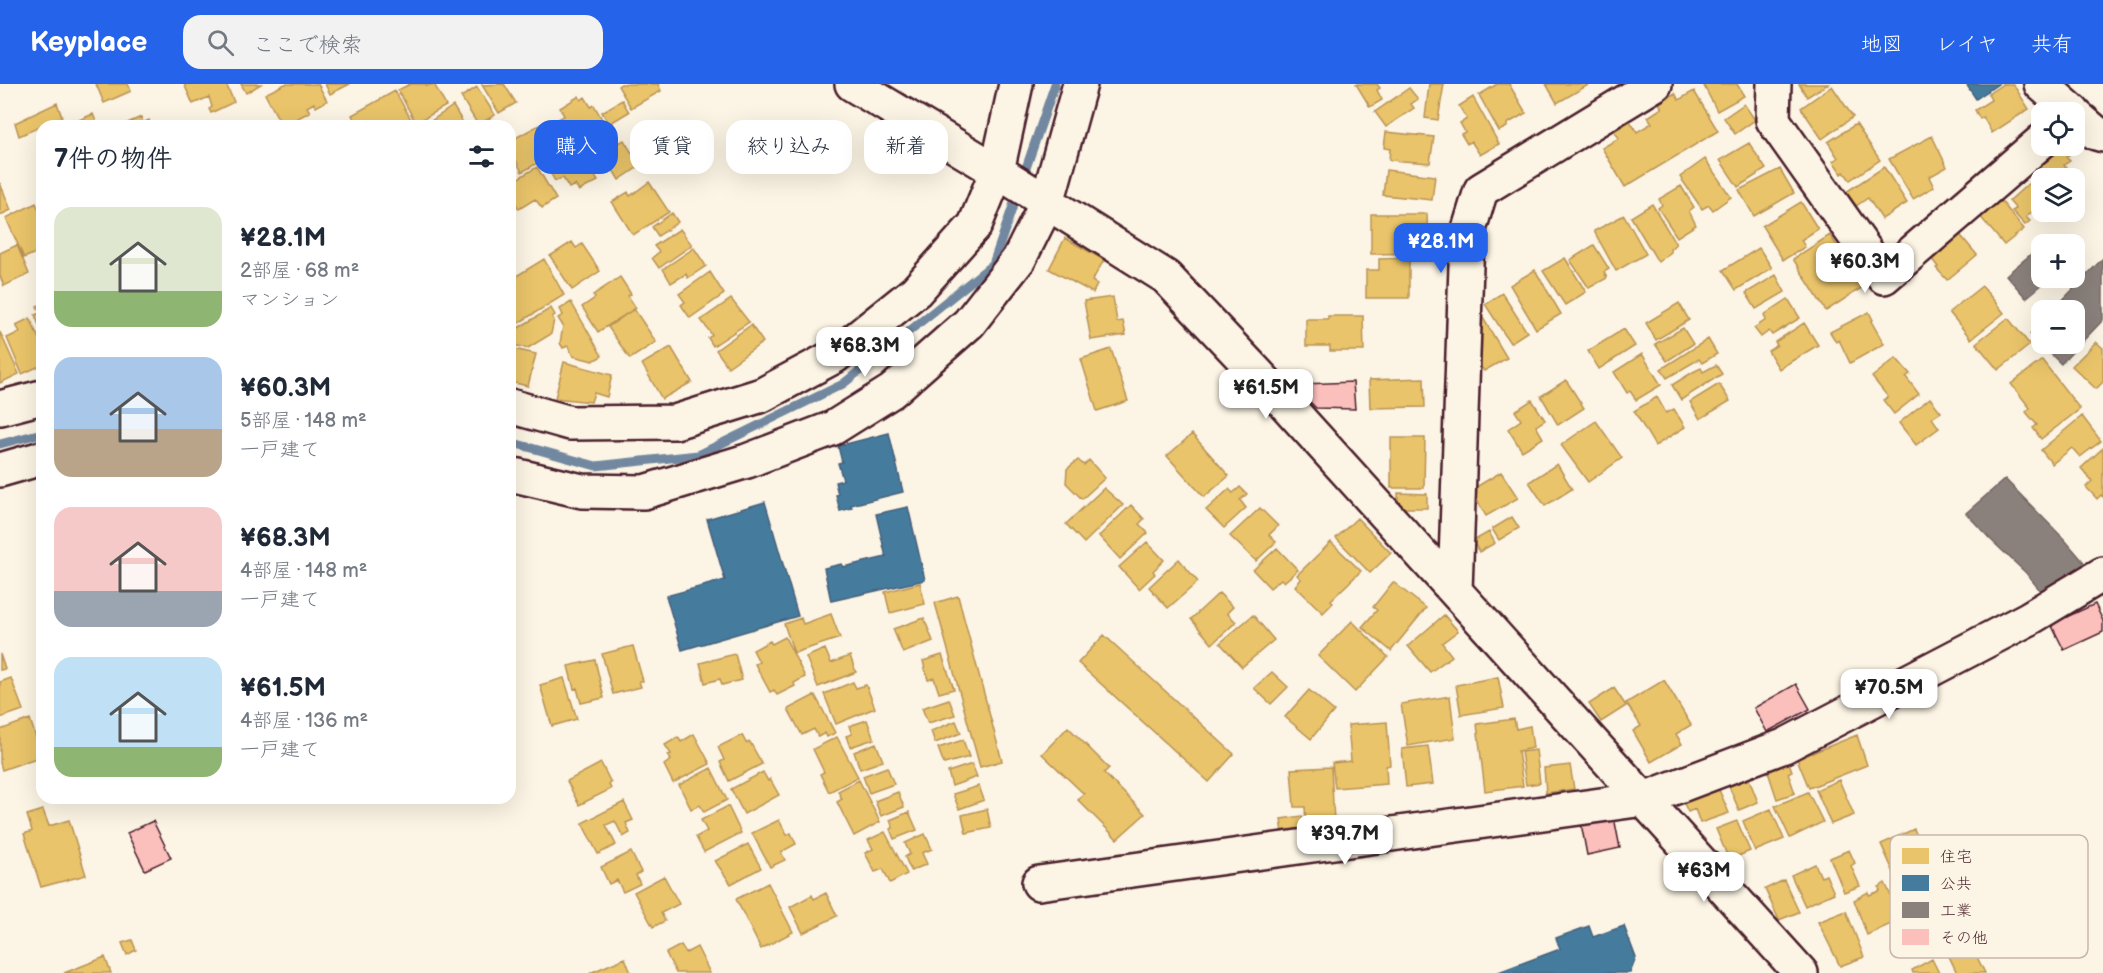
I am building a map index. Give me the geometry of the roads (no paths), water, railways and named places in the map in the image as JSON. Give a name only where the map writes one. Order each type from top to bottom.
[{"type":"street","points":[[852,84],[997,171],[1166,277],[1271,388],[1801,973]]},
{"type":"street","points":[[516,408],[570,423],[675,422],[762,395],[835,356],[916,291],[975,225],[997,171],[1016,84]]},
{"type":"street","points":[[516,475],[582,490],[644,492],[747,461],[833,428],[892,391],[969,323],[1019,259],[1047,202],[1080,84]]},
{"type":"street","points":[[1455,591],[1467,236],[1481,190],[1655,84]]},
{"type":"street","points":[[1774,84],[1773,120],[1884,277],[2031,150]]},
{"type":"street","points":[[2041,84],[2061,102]]},
{"type":"street","points":[[2085,123],[2096,133],[2103,135]]},
{"type":"street","points":[[0,408],[36,399]]},
{"type":"street","points":[[0,470],[36,460]]},
{"type":"street","points":[[1039,883],[1644,799],[1784,746],[2028,619],[2103,574]]},
{"type":"waterway","points":[[516,444],[596,466],[698,455],[843,384],[993,264],[1055,84]]},
{"type":"waterway","points":[[0,444],[36,435]]}]
